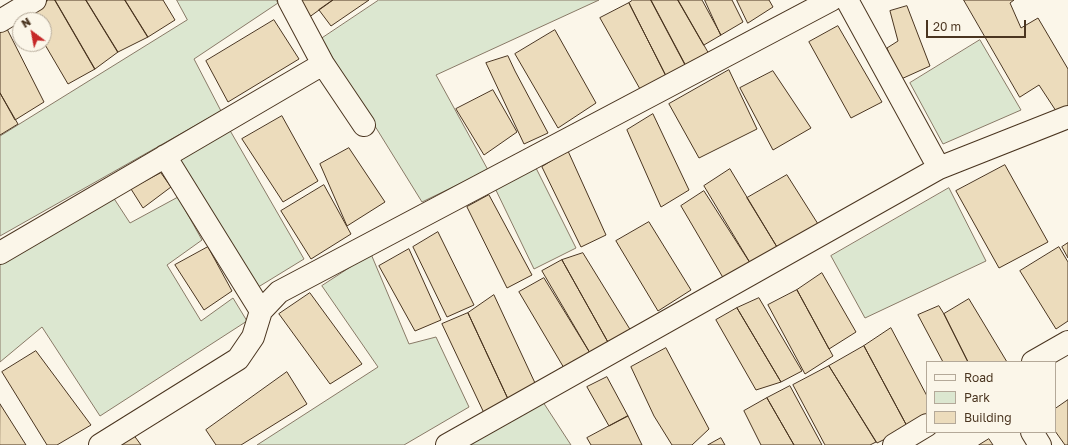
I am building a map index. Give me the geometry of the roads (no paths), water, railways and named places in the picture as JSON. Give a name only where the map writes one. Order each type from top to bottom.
[{"type":"street","points":[[0,21],[35,0]]},
{"type":"street","points":[[290,0],[323,64],[364,125]]},
{"type":"street","points":[[100,445],[238,359],[253,337],[261,312],[279,292],[831,0]]},
{"type":"street","points":[[848,0],[939,168]]},
{"type":"street","points":[[0,253],[323,64]]},
{"type":"street","points":[[447,445],[939,168],[1068,117]]},
{"type":"street","points":[[165,156],[261,312]]},
{"type":"street","points":[[1035,361],[1068,342]]},
{"type":"street","points":[[894,445],[926,426]]},
{"type":"street","points":[[1033,433],[1040,445]]}]
